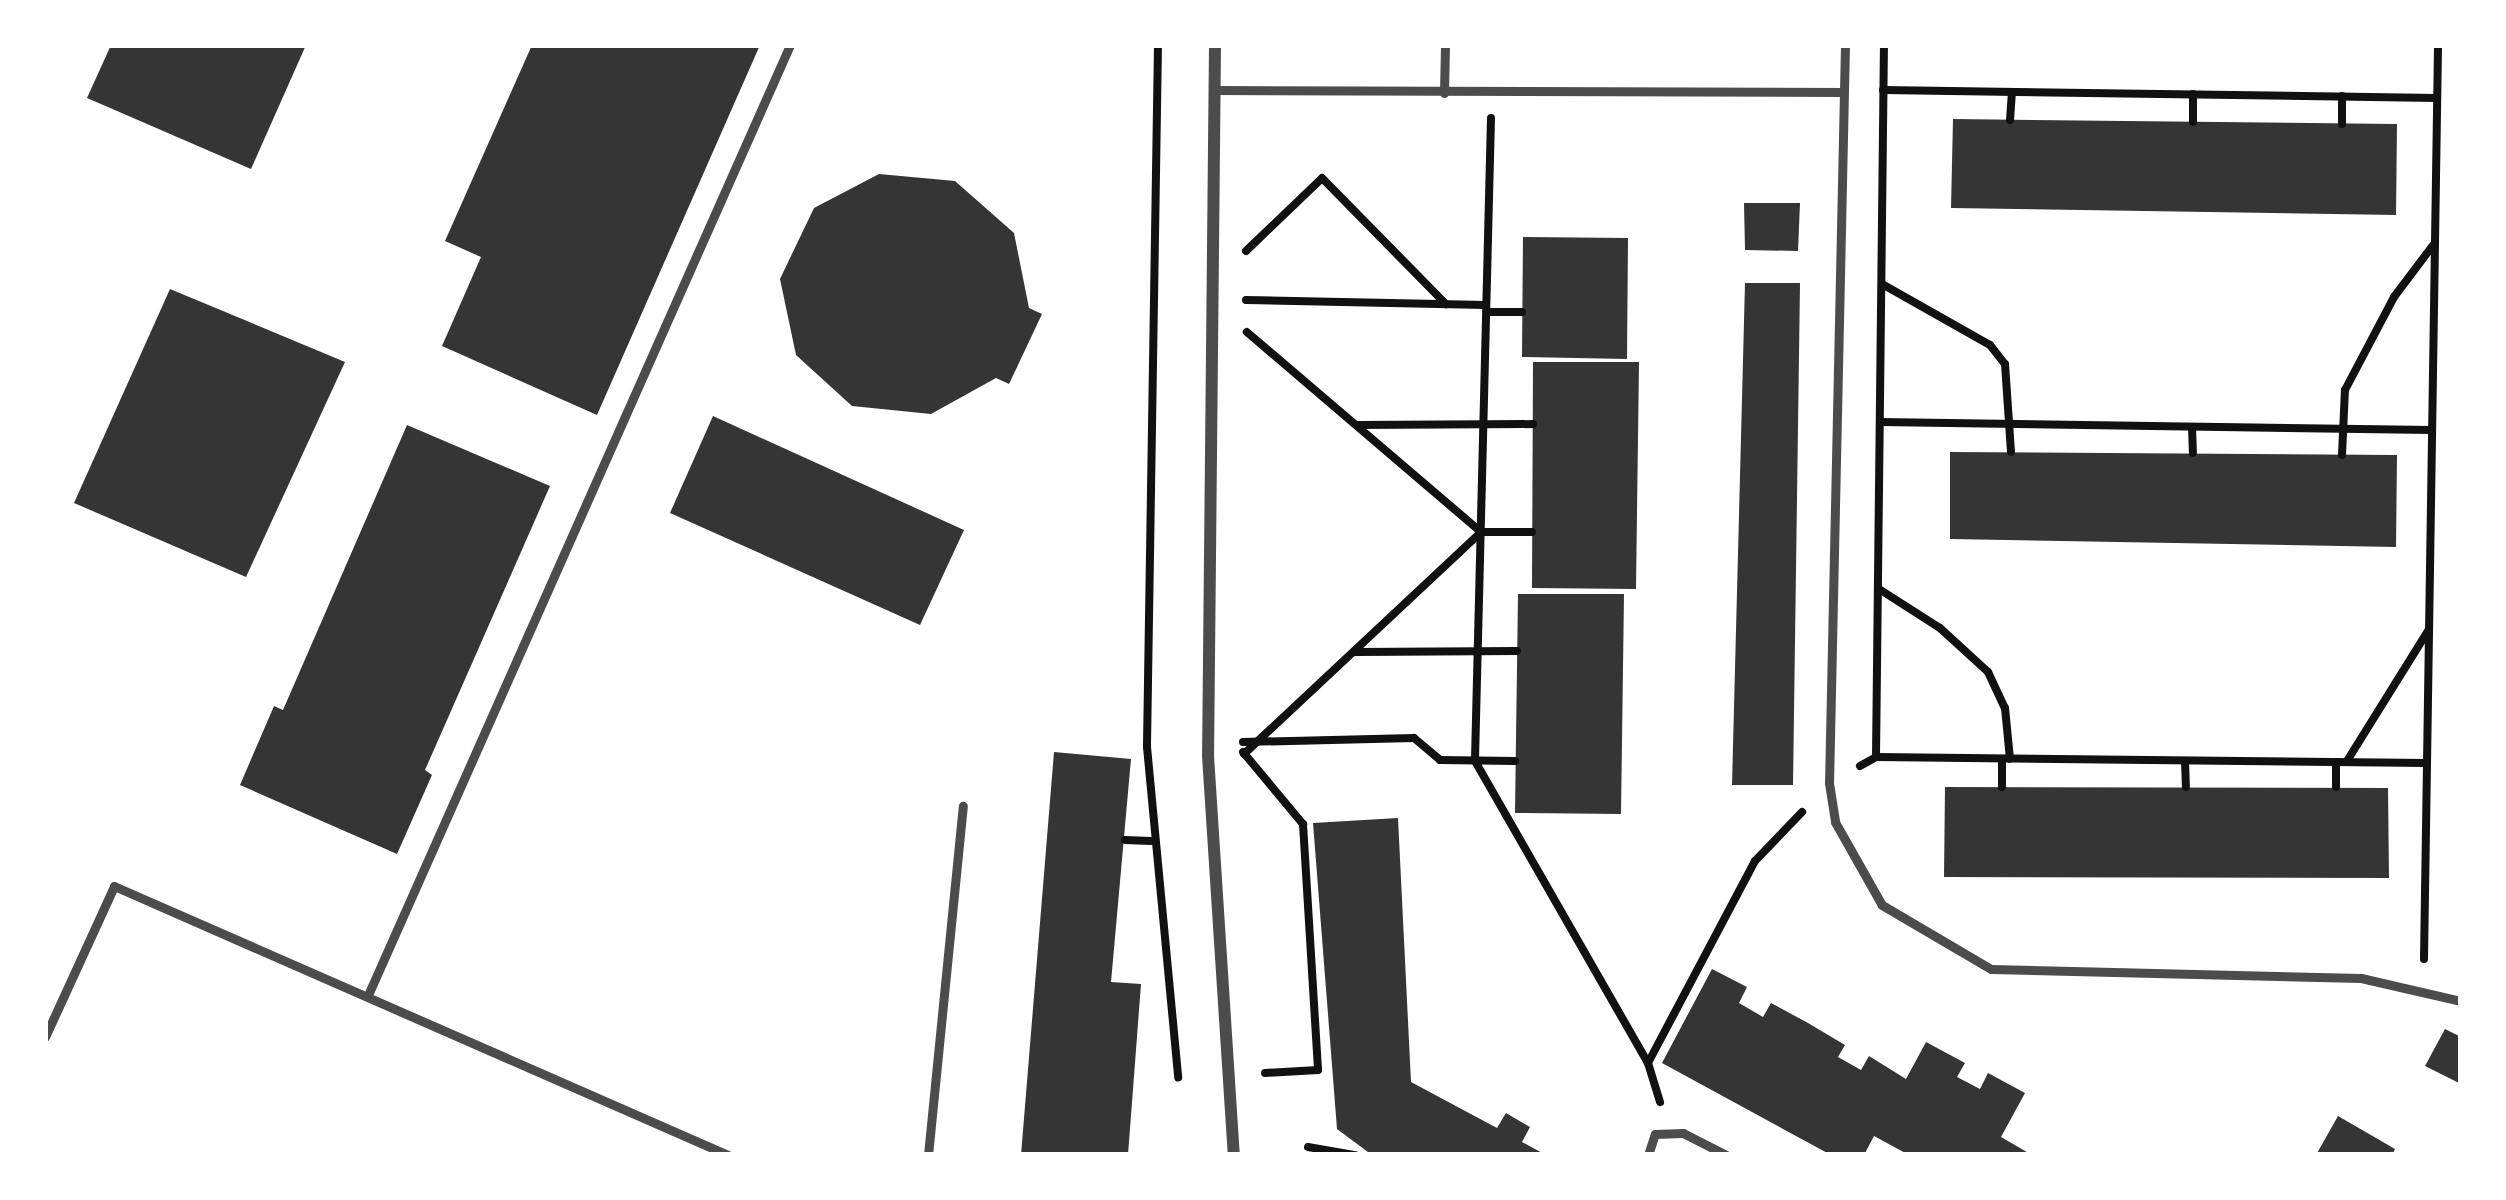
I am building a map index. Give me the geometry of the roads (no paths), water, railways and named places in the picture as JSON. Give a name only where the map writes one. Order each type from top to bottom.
[{"type":"street","points":[[1215,45],[1208,756],[1234,1155]]},
{"type":"lane","points":[[368,995],[790,45]]},
{"type":"lane","points":[[1444,92],[1445,45]]},
{"type":"lane","points":[[1845,45],[1829,783],[1835,821],[1882,905],[1991,969],[2361,978],[2461,1000]]},
{"type":"lane","points":[[1214,90],[1844,92]]},
{"type":"lane","points":[[928,1155],[962,806]]},
{"type":"lane","points":[[45,1037],[114,886],[728,1155]]},
{"type":"lane","points":[[1648,1155],[1655,1134],[1684,1133],[1726,1155]]}]
